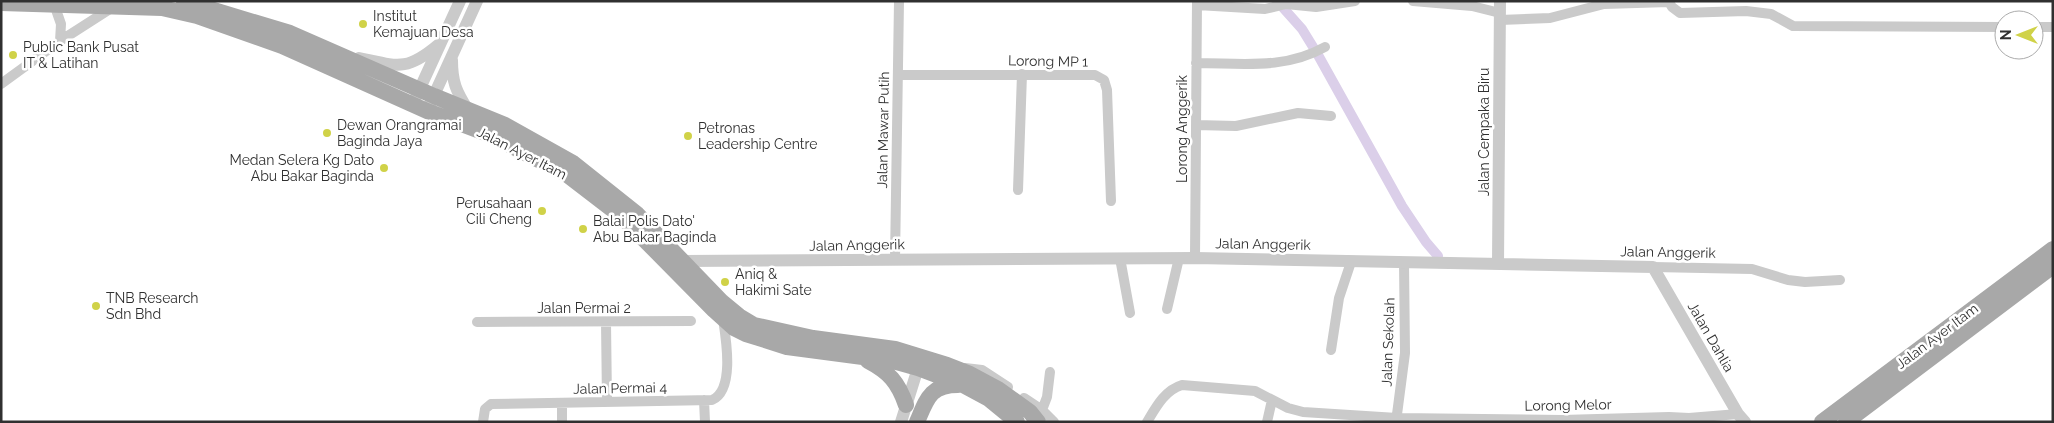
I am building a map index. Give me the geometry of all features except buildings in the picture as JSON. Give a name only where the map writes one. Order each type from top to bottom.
[{"type":"main road","name":"Jalan Ayer Itam","points":[[184,1],[290,33],[337,54],[566,174],[622,217],[723,319],[734,328],[746,334],[786,347],[923,366]]},
{"type":"main road","name":"Jalan Ayer Itam","points":[[1,3],[116,5],[162,8],[197,16],[423,100],[468,110],[505,125],[573,163],[637,214],[722,302],[754,325],[813,338],[895,349],[923,366],[989,400],[1017,422]]},
{"type":"main road","name":"Jalan Ayer Itam","points":[[1822,422],[2053,249]]},
{"type":"main road","name":"Jalan Ayer Itam","points":[[1846,422],[2053,266]]},
{"type":"main road","points":[[859,357],[884,369],[901,391],[906,405]]},
{"type":"main road","points":[[923,366],[947,365],[970,374],[998,389],[1030,412],[1040,416]]},
{"type":"main road","points":[[1862,422],[1888,400],[1908,375]]},
{"type":"main road","points":[[1810,422],[1882,377]]},
{"type":"main road","points":[[917,422],[934,390],[945,385],[963,385]]},
{"type":"street","points":[[423,100],[441,42],[460,1]]},
{"type":"street","points":[[423,100],[452,58],[477,1]]},
{"type":"street","name":"Jalan Mawar Putih","points":[[895,259],[899,1]]},
{"type":"street","points":[[1197,3],[1265,9],[1293,4],[1316,7],[1355,1]]},
{"type":"street","points":[[1413,1],[1472,6],[1500,12],[1550,18],[1604,4],[1669,2],[1676,11],[1686,14],[1746,11],[1771,14],[1793,26],[1994,27]]},
{"type":"street","name":"Lorong Anggerik","points":[[1195,258],[1197,3]]},
{"type":"street","points":[[54,4],[61,24],[60,41]]},
{"type":"street","points":[[1,84],[60,41],[116,5]]},
{"type":"street","name":"Jalan Cempaka Biru","points":[[1498,264],[1500,12]]},
{"type":"street","points":[[337,54],[397,66],[410,64],[423,58],[441,42]]},
{"type":"street","points":[[1196,63],[1278,63],[1294,61],[1320,50]]},
{"type":"street","points":[[452,58],[452,80],[457,94],[468,110]]},
{"type":"street","points":[[1018,190],[1022,74]]},
{"type":"street","name":"Lorong MP 1","points":[[898,75],[1095,75],[1104,80],[1107,90],[1111,201]]},
{"type":"street","points":[[1196,125],[1236,126],[1298,113],[1331,116]]},
{"type":"street","points":[[1120,258],[1130,313]]},
{"type":"street","points":[[1167,309],[1179,258]]},
{"type":"street","name":"Jalan Anggerik","points":[[683,261],[1195,258],[1752,269],[1788,280],[1805,282],[1840,280]]},
{"type":"street","points":[[1331,350],[1339,298],[1351,262]]},
{"type":"street","name":"Jalan Sekolah","points":[[1397,420],[1405,354],[1404,262]]},
{"type":"street","name":"Jalan Dahlia","points":[[1653,267],[1741,418]]},
{"type":"street","name":"Jalan Permai 4","points":[[483,422],[485,409],[491,404],[704,400],[717,398],[724,389],[727,349],[723,319]]},
{"type":"street","name":"Jalan Permai 2","points":[[477,322],[691,321]]},
{"type":"street","points":[[606,322],[607,402]]},
{"type":"street","points":[[727,349],[733,337],[738,334],[746,334]]},
{"type":"street","points":[[901,422],[906,405],[923,366]]},
{"type":"street","points":[[912,422],[913,408],[923,366]]},
{"type":"street","points":[[1050,372],[1047,398],[1040,416],[1054,422]]},
{"type":"street","name":"Lorong Melor","points":[[1147,422],[1167,393],[1174,387],[1182,385],[1255,391],[1288,408],[1303,412],[1397,420],[1741,418]]},
{"type":"street","points":[[704,400],[705,422]]},
{"type":"street","points":[[1267,422],[1272,400]]},
{"type":"street","points":[[562,403],[562,422]]},
{"type":"waterway","points":[[1277,1],[1302,29],[1402,206],[1426,242],[1438,256]]},
{"type":"place","name":"Institut Kemajuan Desa","points":[[363,24]]},
{"type":"place","name":"Public Bank Pusat IT & Latihan","points":[[13,55]]},
{"type":"place","name":"Dewan Orangramai Baginda Jaya","points":[[327,133]]},
{"type":"place","name":"Petronas Leadership Centre","points":[[688,136]]},
{"type":"place","name":"Medan Selera Kg Dato Abu Bakar Baginda","points":[[384,168]]},
{"type":"place","name":"Perusahaan Cili Cheng","points":[[542,211]]},
{"type":"place","name":"Balai Polis Dato' Abu Bakar Baginda","points":[[583,229]]},
{"type":"place","name":"Aniq & Hakimi Sate","points":[[725,282]]},
{"type":"place","name":"TNB Research Sdn Bhd","points":[[96,306]]}]
